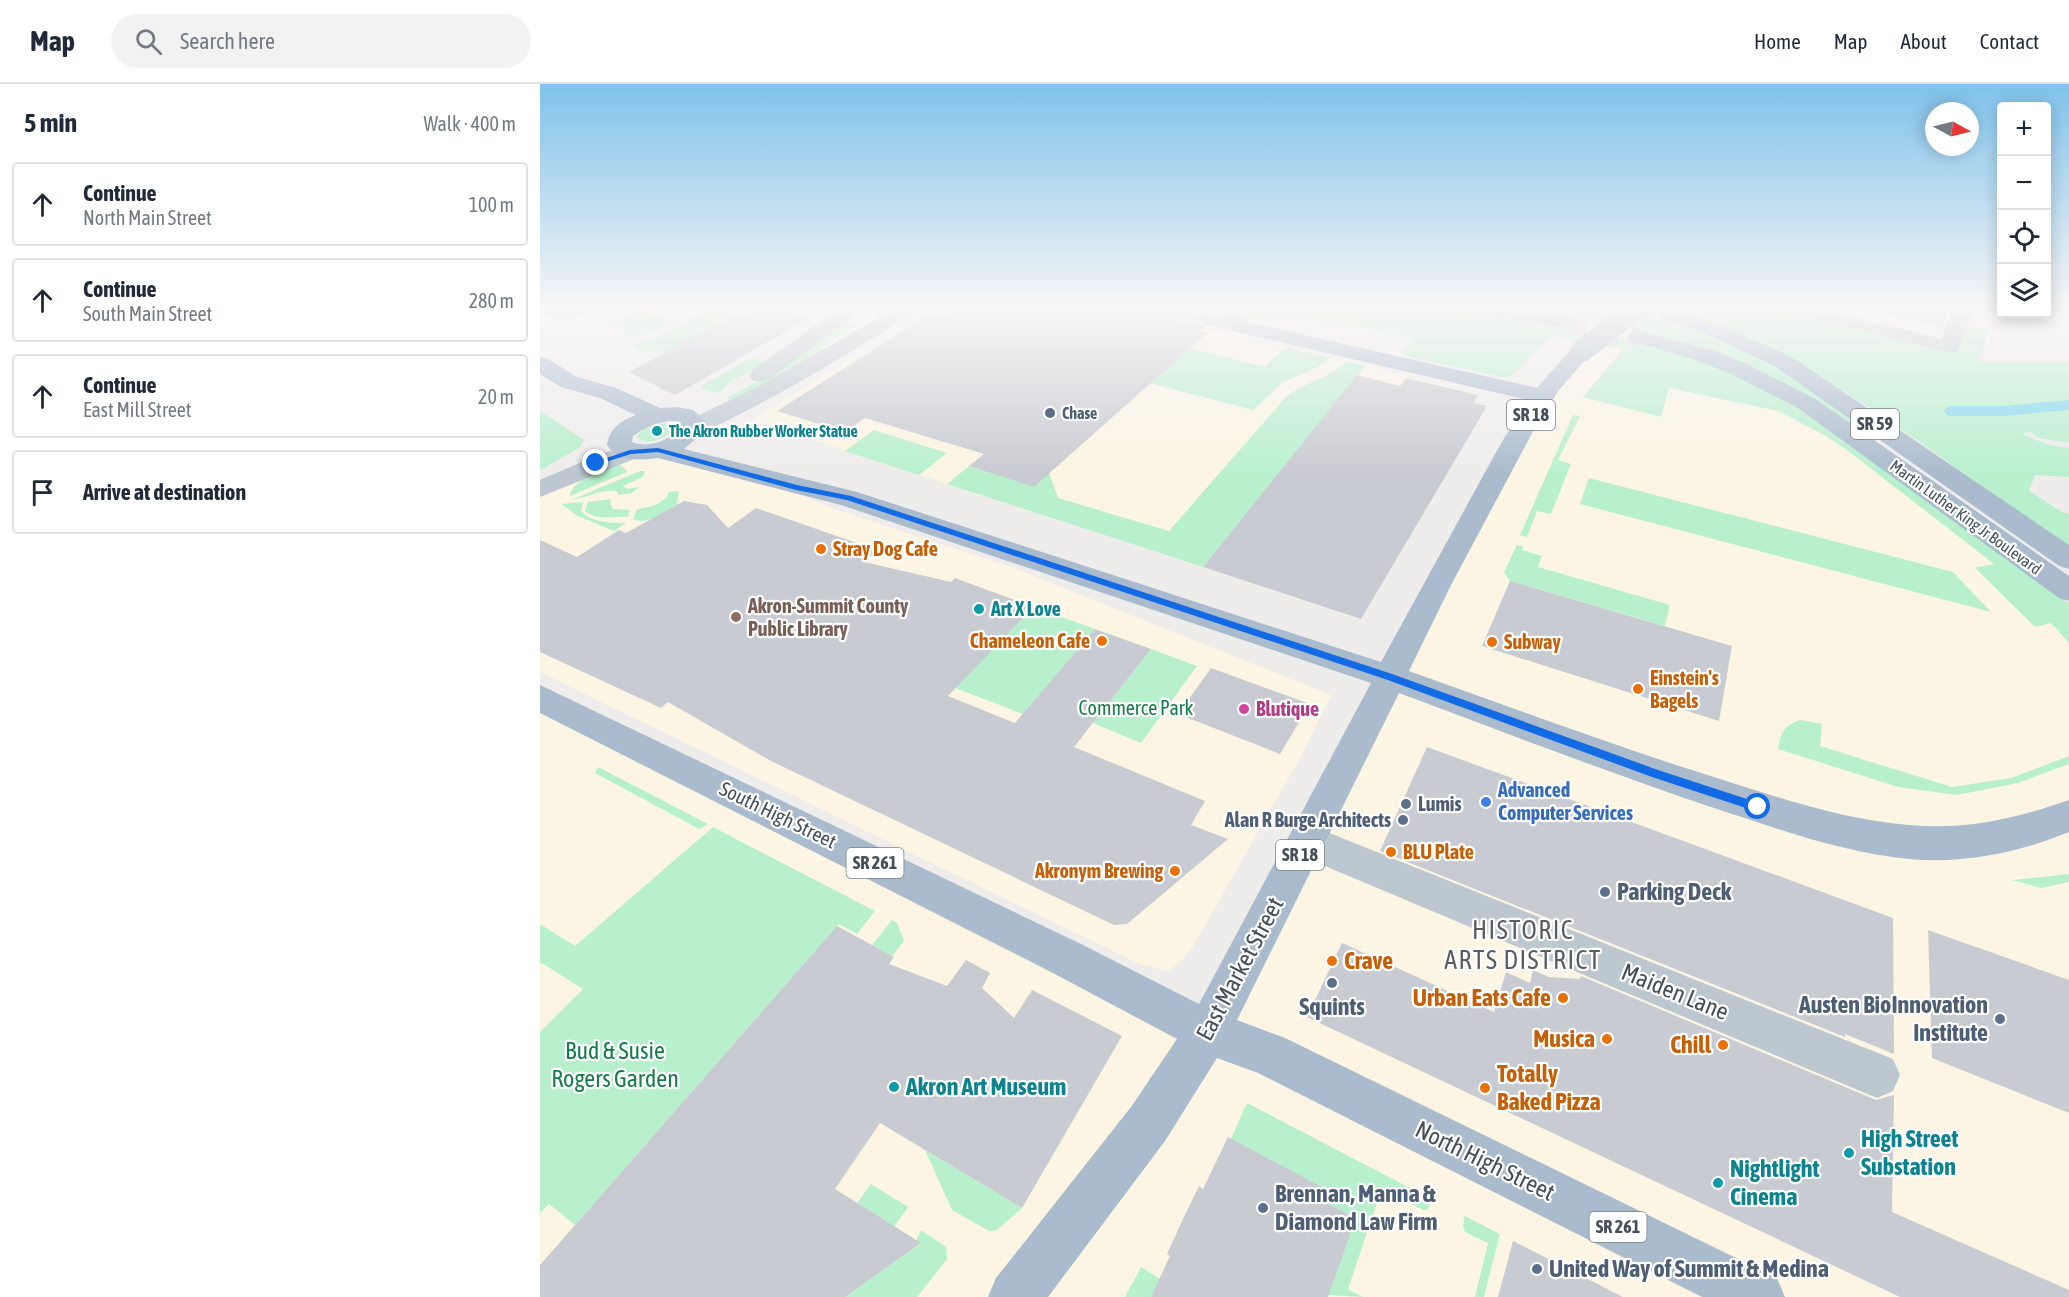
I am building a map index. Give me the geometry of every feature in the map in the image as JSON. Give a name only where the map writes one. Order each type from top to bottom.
[{"type":"main road","points":[[1412,362],[1543,397]]},
{"type":"main road","name":"SR 18","points":[[1543,397],[1571,362]]},
{"type":"main road","name":"Martin Luther King Jr Boulevard","points":[[1719,362],[1806,403],[2069,591]]},
{"type":"main road","name":"Martin Luther King Jr Boulevard","points":[[1781,362],[2069,559]]},
{"type":"main road","points":[[540,364],[569,382],[608,393],[679,423],[725,450],[815,473],[848,498]]},
{"type":"main road","points":[[569,382],[574,394],[601,407],[626,438],[658,450],[796,487],[848,498],[1389,677],[1656,773],[1758,807],[1842,831],[1909,843],[1969,842],[2022,833],[2069,816]]},
{"type":"main road","name":"East Market Street","points":[[1015,1297],[1141,1134],[1208,1032],[1371,718],[1389,677],[1490,486],[1543,397]]},
{"type":"main road","points":[[626,438],[679,423]]},
{"type":"main road","points":[[658,450],[670,446],[679,423]]},
{"type":"main road","name":"South High Street","points":[[540,698],[1023,936],[1208,1032]]},
{"type":"main road","name":"North High Street","points":[[1208,1032],[1269,1054],[1758,1297]]},
{"type":"street","points":[[679,423],[780,362]]},
{"type":"street","points":[[679,423],[741,406],[821,362]]},
{"type":"street","points":[[540,483],[626,438]]},
{"type":"street","points":[[540,489],[596,463],[626,438]]},
{"type":"street","name":"Maiden Lane","points":[[1307,841],[1877,1075]]},
{"type":"shaded area","points":[[847,362],[1346,362],[1478,395],[1474,403],[1487,406],[1361,619],[752,420]]},
{"type":"shaded area","points":[[1578,362],[1716,362],[2069,591],[2069,1297],[540,1297],[540,698],[1208,1031],[1533,412]]},
{"type":"shaded area","points":[[626,457],[663,458],[786,489],[840,511],[1011,567],[1331,695],[1302,754],[1194,945],[1182,960],[1168,971],[1139,964],[540,672],[540,495]]},
{"type":"green space","points":[[745,362],[765,362],[730,382],[718,393],[701,388]]},
{"type":"green space","points":[[788,362],[807,362],[732,400],[727,398],[769,375]]},
{"type":"green space","points":[[1174,362],[1244,362],[1265,367],[1270,362],[1325,362],[1282,383],[1253,410],[1149,383]]},
{"type":"green space","points":[[1346,362],[1365,366],[1203,567],[947,484],[969,466],[1034,486],[1049,473],[1058,498],[1169,531],[1285,398],[1332,373]]},
{"type":"green space","points":[[1432,362],[1525,362],[1509,378]]},
{"type":"green space","points":[[1612,362],[1703,362],[1789,400],[2069,603],[2069,643],[2051,623],[2035,627],[1975,568],[1994,564],[1847,450],[1778,411],[1669,388],[1661,417],[1583,397]]},
{"type":"green space","points":[[1719,362],[1769,362],[1871,431],[1859,433]]},
{"type":"green space","points":[[1793,362],[2069,362],[2069,443],[2039,438],[2030,432],[2021,434],[2050,445],[2069,448],[2069,477],[2035,475],[2029,491],[2069,514],[2069,545],[1879,414]]},
{"type":"green space","points":[[540,411],[584,440],[579,448],[540,470]]},
{"type":"green space","points":[[1573,415],[1580,416],[1558,460],[1571,464],[1551,514],[1537,511],[1527,537],[1520,535]]},
{"type":"green space","points":[[666,423],[673,429],[661,438],[646,441],[637,437],[649,426]]},
{"type":"green space","points":[[874,430],[947,453],[919,475],[845,451]]},
{"type":"green space","points":[[621,465],[627,472],[570,496],[572,490],[583,479]]},
{"type":"green space","points":[[640,471],[645,471],[643,477],[623,486],[628,489],[639,487],[632,493],[619,495],[616,491],[604,491],[571,500]]},
{"type":"green space","points":[[1589,478],[1953,572],[1991,612],[1580,504]]},
{"type":"green space","points":[[679,491],[677,505],[644,521],[633,519],[637,509],[656,505],[664,500],[669,492]]},
{"type":"green space","points":[[611,499],[610,504],[613,509],[630,510],[628,517],[599,517],[585,511],[588,502]]},
{"type":"green space","points":[[583,502],[581,511],[591,518],[626,523],[614,531],[578,516],[561,504]]},
{"type":"green space","points":[[1517,545],[1523,546],[1522,550],[1542,556],[1538,567],[1670,605],[1665,626],[1510,581],[1504,572]]},
{"type":"green space","points":[[1034,607],[1095,629],[1023,714],[955,688]]},
{"type":"green space","name":"Commerce Park","points":[[1151,649],[1197,666],[1141,743],[1093,723]]},
{"type":"green space","points":[[1801,720],[1822,724],[1820,746],[1952,787],[2011,778],[2069,756],[2069,764],[2018,783],[1957,795],[1898,787],[1778,749],[1784,730]]},
{"type":"green space","points":[[598,767],[708,824],[699,829],[595,773]]},
{"type":"green space","name":"Bud & Susie Rogers Garden","points":[[713,827],[875,911],[857,934],[839,924],[837,926],[575,1225],[549,1204],[540,1213],[540,1032],[583,989],[540,962],[540,924],[575,946]]},
{"type":"green space","points":[[2069,874],[2069,882],[2041,888],[2012,880]]},
{"type":"green space","points":[[892,920],[897,923],[904,941],[892,956],[872,945]]},
{"type":"green space","points":[[1247,1103],[1433,1200],[1427,1210],[1423,1210],[1382,1188],[1348,1289],[1363,1297],[1328,1295],[1356,1218],[1319,1199],[1323,1188],[1231,1139]]},
{"type":"green space","points":[[925,1150],[1022,1208],[997,1230],[989,1231],[952,1210]]},
{"type":"green space","points":[[871,1184],[908,1207],[894,1227],[857,1203]]},
{"type":"green space","points":[[1465,1216],[1500,1234],[1484,1297],[1475,1297],[1488,1243],[1465,1232],[1463,1225]]},
{"type":"green space","points":[[921,1230],[946,1247],[947,1259],[917,1297],[845,1297],[920,1244],[916,1241]]},
{"type":"green space","points":[[1141,1267],[1160,1279],[1151,1297],[1125,1297]]},
{"type":"building","points":[[648,362],[733,362],[675,395],[629,372]]},
{"type":"building","points":[[855,362],[1175,362],[1034,487],[969,466],[984,454],[865,418],[844,432],[777,411]]},
{"type":"building","points":[[1357,375],[1400,386],[1406,378],[1478,395],[1473,403],[1487,406],[1361,619],[1203,567]]},
{"type":"building","points":[[684,501],[707,505],[728,528],[756,508],[877,550],[864,562],[951,582],[955,578],[1034,607],[948,696],[1015,723],[1095,629],[1151,649],[1074,747],[1205,801],[1191,825],[1228,839],[1127,924],[1114,925],[771,761],[668,702],[661,708],[540,652],[540,540],[577,557],[619,530],[626,533]]},
{"type":"building","points":[[1510,581],[1732,646],[1719,721],[1482,646]]},
{"type":"building","name":"Blutique","points":[[1211,668],[1310,704],[1280,754],[1178,714]]},
{"type":"building","points":[[1427,747],[1893,918],[1894,1054],[1845,1034],[1845,1037],[1380,851]]},
{"type":"building","name":"Akron Art Museum","points":[[837,926],[894,957],[889,964],[947,986],[966,960],[990,973],[982,988],[1014,1018],[1032,990],[1122,1036],[1022,1208],[880,1123],[835,1189],[921,1243],[845,1297],[540,1297],[540,1265]]},
{"type":"building","name":"Austen BioInnovation Institute","points":[[1928,930],[2069,980],[2069,1113],[1932,1058]]},
{"type":"building","points":[[1342,943],[1494,1012],[1506,972],[1530,983],[1533,970],[1549,977],[1580,979],[1581,976],[1876,1100],[1894,1095],[1892,1212],[2069,1290],[2069,1297],[1900,1297],[1307,1017]]},
{"type":"building","name":"Brennan, Manna & Diamond Law Firm","points":[[1228,1137],[1324,1188],[1319,1199],[1356,1218],[1328,1297],[1151,1297],[1170,1256],[1167,1254],[1183,1219],[1199,1186],[1203,1189]]},
{"type":"building","name":"United Way of Summit & Medina","points":[[1513,1241],[1623,1297],[1498,1297]]},
{"type":"waterway","points":[[1953,411],[2003,411],[2069,405]]},
{"type":"place","name":"Chase","points":[[1050,413]]},
{"type":"place","name":"The Akron Rubber Worker Statue","points":[[657,431]]},
{"type":"place","name":"Stray Dog Cafe","points":[[821,549]]},
{"type":"place","name":"Art X Love","points":[[979,609]]},
{"type":"place","name":"Akron-Summit County Public Library","points":[[736,617]]},
{"type":"place","name":"Chameleon Cafe","points":[[1102,641]]},
{"type":"place","name":"Subway","points":[[1492,642]]},
{"type":"place","name":"Einstein's Bagels","points":[[1638,689]]},
{"type":"place","name":"Blutique","points":[[1244,709]]},
{"type":"place","name":"Advanced Computer Services","points":[[1486,802]]},
{"type":"place","name":"Lumis","points":[[1406,804]]},
{"type":"place","name":"Alan R Burge Architects","points":[[1403,820]]},
{"type":"place","name":"BLU Plate","points":[[1391,852]]},
{"type":"place","name":"Akronym Brewing","points":[[1175,871]]},
{"type":"place","name":"Parking Deck","points":[[1605,892]]},
{"type":"place","name":"Crave","points":[[1332,961]]},
{"type":"place","name":"Squints","points":[[1332,983]]},
{"type":"place","name":"Urban Eats Cafe","points":[[1563,998]]},
{"type":"place","name":"Austen BioInnovation Institute","points":[[2000,1019]]},
{"type":"place","name":"Musica","points":[[1607,1039]]},
{"type":"place","name":"Chill","points":[[1723,1045]]},
{"type":"place","name":"Akron Art Museum","points":[[894,1087]]},
{"type":"place","name":"Totally Baked Pizza","points":[[1485,1088]]},
{"type":"place","name":"High Street Substation","points":[[1849,1153]]},
{"type":"place","name":"Nightlight Cinema","points":[[1718,1183]]},
{"type":"place","name":"Brennan, Manna & Diamond Law Firm","points":[[1263,1208]]},
{"type":"place","name":"United Way of Summit & Medina","points":[[1537,1269]]},
{"type":"district","name":"HISTORIC ARTS DISTRICT","points":[[1523,945]]},
{"type":"route","points":[[596,463],[630,452],[658,450],[796,487],[848,498],[1389,677],[1656,773],[1758,807]]}]
